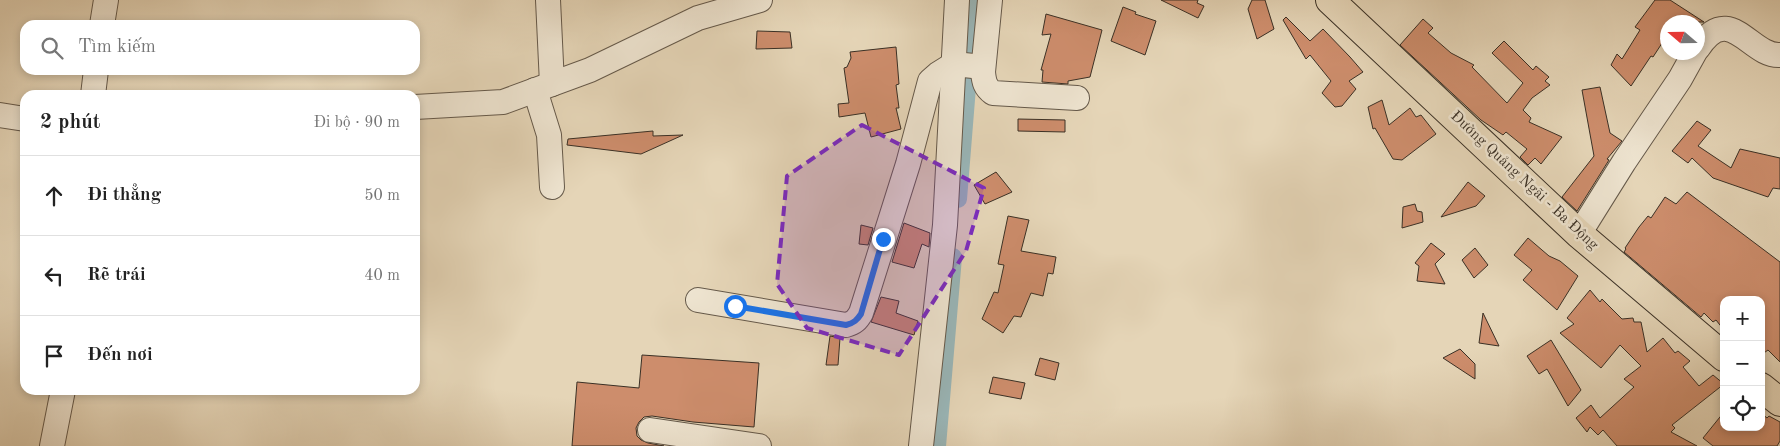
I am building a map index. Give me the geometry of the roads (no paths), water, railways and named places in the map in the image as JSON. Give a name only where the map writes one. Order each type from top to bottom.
[{"type":"main road","name":"Đường Quảng Ngãi - Ba Động","points":[[1330,0],[1579,234],[1720,354]]},
{"type":"main road","points":[[1765,390],[1780,402]]},
{"type":"street","points":[[103,20],[106,0]]},
{"type":"street","points":[[548,0],[543,87],[549,136],[552,186]]},
{"type":"street","points":[[420,106],[503,102],[590,70],[699,9],[760,0]]},
{"type":"street","points":[[957,0],[969,66],[993,93],[1077,98]]},
{"type":"street","points":[[921,446],[945,226],[969,66],[990,0]]},
{"type":"street","points":[[1705,37],[1708,32],[1719,26],[1726,25],[1739,30],[1766,51],[1777,56],[1780,55]]},
{"type":"street","points":[[1579,234],[1691,60]]},
{"type":"street","points":[[698,300],[846,325],[852,324],[857,320],[861,314],[908,164],[930,81],[938,74],[969,66]]},
{"type":"street","points":[[94,90],[95,75]]},
{"type":"street","points":[[0,115],[20,118]]},
{"type":"street","points":[[52,446],[62,395]]},
{"type":"street","points":[[650,430],[759,446]]},
{"type":"waterway","points":[[958,199],[974,0]]},
{"type":"waterway","points":[[937,446],[953,257]]}]
